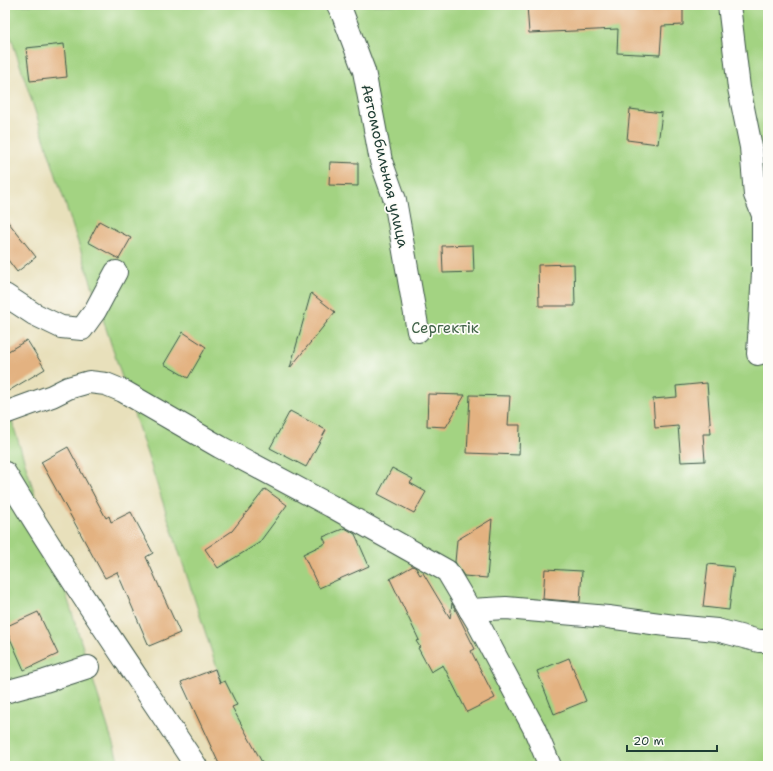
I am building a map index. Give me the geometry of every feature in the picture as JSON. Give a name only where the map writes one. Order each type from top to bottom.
[{"type":"street","name":"Автомобильная улица","points":[[338,5],[364,71],[381,161],[394,200],[418,331]]},
{"type":"street","points":[[729,5],[738,88],[751,147],[755,194],[763,216],[758,354]]},
{"type":"street","points":[[5,295],[34,314],[61,327],[82,329],[95,311],[116,272]]},
{"type":"street","points":[[5,413],[52,396],[68,388],[89,382],[106,384],[123,391],[220,447],[331,506],[447,571],[458,588],[534,728],[550,766]]},
{"type":"street","points":[[5,473],[34,521],[108,635],[196,766]]},
{"type":"street","points":[[470,610],[506,608],[608,617],[717,630],[759,641],[768,641]]},
{"type":"street","points":[[5,692],[46,681],[88,667]]},
{"type":"green space","name":"Сергектік","points":[[5,5],[768,5],[768,766],[249,766],[5,19]]},
{"type":"green space","points":[[5,399],[120,766],[5,766]]},
{"type":"building","points":[[527,5],[616,5],[683,9],[683,25],[662,26],[660,55],[617,53],[618,29],[529,33]]},
{"type":"building","points":[[64,44],[67,77],[30,81],[26,48]]},
{"type":"building","points":[[630,109],[662,113],[658,144],[627,140]]},
{"type":"building","points":[[330,162],[358,163],[358,186],[329,185]]},
{"type":"building","points":[[5,218],[36,257],[17,272],[5,256]]},
{"type":"building","points":[[99,221],[131,238],[119,259],[88,242]]},
{"type":"building","points":[[473,245],[474,272],[443,273],[442,246]]},
{"type":"building","points":[[574,264],[575,306],[539,306],[538,265]]},
{"type":"building","points":[[311,293],[335,312],[290,368]]},
{"type":"building","points":[[183,332],[206,347],[188,378],[164,364]]},
{"type":"building","points":[[27,340],[45,369],[5,393],[5,353]]},
{"type":"building","points":[[707,383],[711,434],[703,434],[705,461],[681,462],[678,426],[655,428],[653,399],[677,397],[676,386]]},
{"type":"building","points":[[428,394],[465,395],[446,427],[427,426]]},
{"type":"building","points":[[470,395],[510,396],[508,425],[520,425],[519,455],[467,453]]},
{"type":"building","points":[[290,411],[326,430],[306,467],[270,448]]},
{"type":"building","points":[[68,447],[106,518],[109,516],[111,522],[131,512],[153,553],[146,557],[180,633],[149,646],[117,572],[105,578],[41,462]]},
{"type":"building","points":[[392,468],[413,479],[410,483],[426,492],[414,513],[378,494]]},
{"type":"building","points":[[265,489],[287,505],[259,543],[218,568],[205,549],[232,531]]},
{"type":"building","points":[[492,519],[487,578],[464,576],[455,562],[457,540]]},
{"type":"building","points":[[345,528],[355,534],[369,566],[319,588],[303,554],[326,543],[323,537]]},
{"type":"building","points":[[708,564],[734,567],[729,610],[703,607]]},
{"type":"building","points":[[413,566],[420,575],[423,573],[450,618],[452,603],[475,649],[471,651],[495,698],[467,712],[443,665],[431,672],[418,648],[420,647],[416,641],[419,640],[390,579]]},
{"type":"building","points":[[545,569],[582,571],[580,602],[543,599]]},
{"type":"building","points":[[38,612],[58,654],[24,670],[5,627]]},
{"type":"building","points":[[569,658],[586,701],[554,714],[537,671]]},
{"type":"building","points":[[215,669],[220,683],[225,681],[237,705],[232,707],[264,766],[220,766],[181,682]]}]
